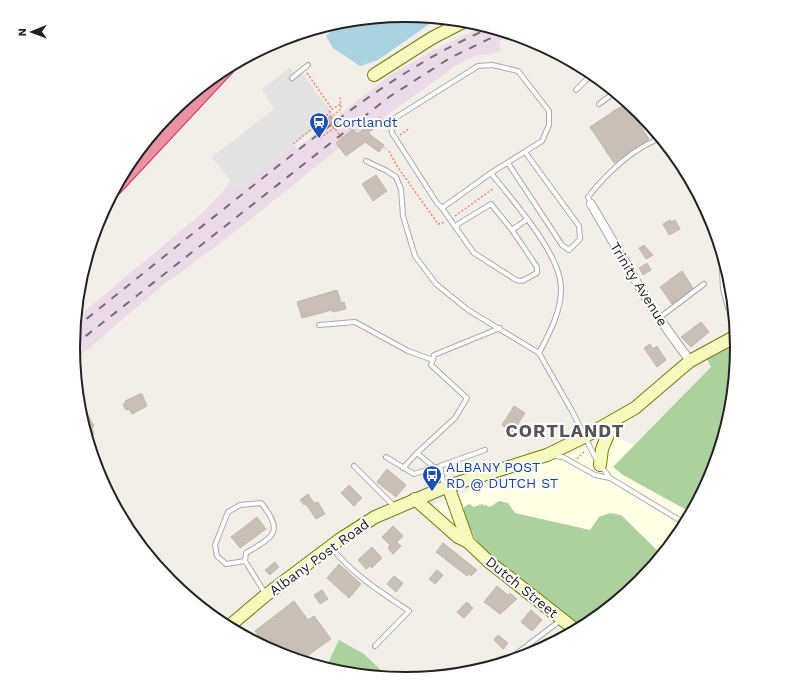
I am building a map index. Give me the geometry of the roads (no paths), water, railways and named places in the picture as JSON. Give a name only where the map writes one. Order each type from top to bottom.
[{"type":"highway","points":[[135,166],[208,89]]},
{"type":"main road","points":[[374,75],[432,38],[456,26]]},
{"type":"main road","name":"Albany Post Road","points":[[233,623],[266,595],[349,532],[395,507],[446,487],[546,455],[584,437],[635,408],[690,361],[730,339]]},
{"type":"main road","points":[[600,465],[602,449],[614,420]]},
{"type":"main road","points":[[446,487],[468,542]]},
{"type":"main road","name":"Dutch Street","points":[[415,499],[458,537],[468,542],[488,561],[572,627]]},
{"type":"street","name":"Trinity Avenue","points":[[591,204],[659,318],[690,361]]},
{"type":"lane","points":[[292,78],[308,65]]},
{"type":"lane","points":[[442,208],[491,173],[542,141],[549,125],[549,111],[518,71],[492,65],[478,66],[395,118],[391,126],[392,133],[437,203],[474,253],[516,280],[522,281],[537,273],[537,266],[512,230],[491,204],[458,224],[456,228]]},
{"type":"lane","points":[[576,90],[588,78]]},
{"type":"lane","points":[[599,104],[611,95]]},
{"type":"lane","points":[[591,204],[588,197],[606,175],[648,143],[656,140]]},
{"type":"lane","points":[[508,163],[562,245],[569,250],[580,239],[579,226],[525,152]]},
{"type":"lane","points":[[366,161],[387,171],[396,178],[401,189],[403,216],[415,256],[436,284],[468,310],[539,353],[572,411],[584,437],[600,465],[610,478]]},
{"type":"lane","points":[[491,173],[543,242],[557,268],[560,280],[559,306],[548,335],[539,353]]},
{"type":"lane","points":[[512,230],[526,220]]},
{"type":"lane","points":[[722,277],[723,289],[728,308]]},
{"type":"lane","points":[[659,318],[704,284]]},
{"type":"lane","points":[[319,325],[355,322],[408,351],[432,360]]},
{"type":"lane","points":[[403,468],[455,418],[467,398],[431,365],[434,355],[500,328]]},
{"type":"lane","points":[[386,457],[414,474],[485,450]]},
{"type":"lane","points":[[417,453],[434,468]]},
{"type":"lane","points":[[546,455],[563,457],[595,475],[610,478],[680,521]]},
{"type":"lane","points":[[354,466],[395,507]]},
{"type":"lane","points":[[440,466],[446,487]]},
{"type":"lane","points":[[245,561],[226,564],[217,556],[215,545],[228,512],[240,504],[261,503],[272,516],[274,530],[271,538],[246,552],[245,561],[266,595]]},
{"type":"lane","points":[[331,546],[341,560],[386,596],[409,611],[375,646]]},
{"type":"lane","points":[[517,653],[562,619]]},
{"type":"water","points":[[405,22],[430,23],[378,60],[360,66],[333,48],[326,36],[332,30],[363,25]]},
{"type":"railway","points":[[80,324],[341,117],[398,77],[428,59],[483,31]]},
{"type":"railway","points":[[80,340],[389,97],[450,58],[497,35]]},
{"type":"place","name":"Cortlandt","points":[[319,139]]},
{"type":"place","name":"ALBANY POST RD @ DUTCH ST","points":[[432,492]]},
{"type":"district","name":"CORTLANDT","points":[[565,430]]}]
